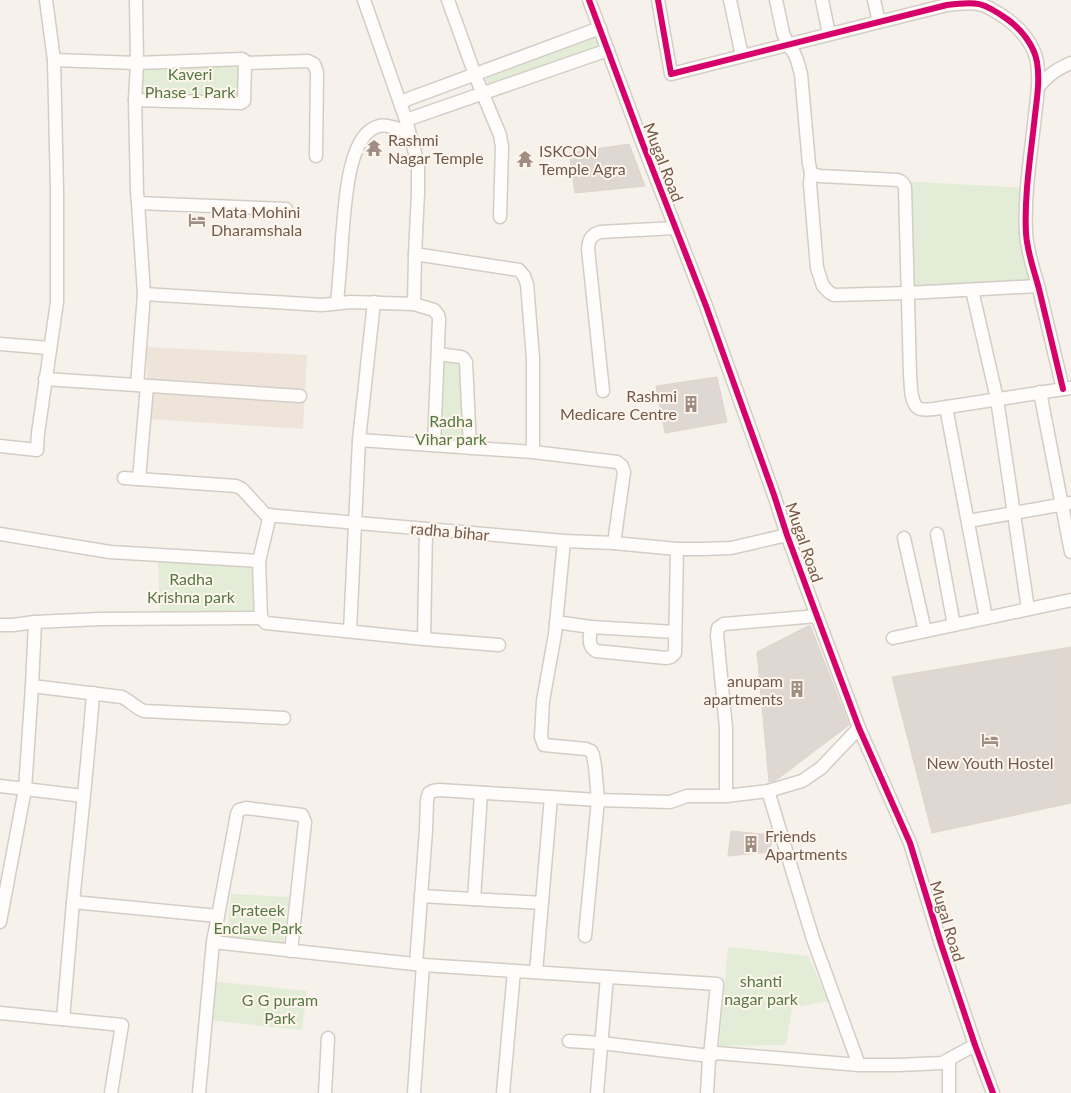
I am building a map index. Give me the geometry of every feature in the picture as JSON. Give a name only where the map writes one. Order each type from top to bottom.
[{"type":"street","points":[[0,446],[37,450],[49,348],[57,302],[54,60],[46,0]]},
{"type":"street","points":[[136,0],[137,63],[135,100],[138,203],[144,294],[139,479]]},
{"type":"street","points":[[364,0],[406,120],[418,164],[414,304]]},
{"type":"street","points":[[448,0],[501,141],[500,217]]},
{"type":"street","name":"Mugal Road","points":[[590,0],[642,142],[709,315],[787,535],[859,728],[910,843],[974,1045],[993,1093]]},
{"type":"street","points":[[658,0],[671,74],[947,5],[974,2],[985,5],[1012,23],[1026,37],[1037,63],[1038,87],[1026,215],[1028,248],[1067,388],[925,410],[919,408],[914,403],[911,393],[905,188],[903,183],[898,180],[818,176],[811,173]]},
{"type":"street","points":[[730,0],[742,56]]},
{"type":"street","points":[[776,0],[783,33],[799,65],[801,74],[811,173],[810,184],[817,268],[826,290],[834,295],[1038,286]]},
{"type":"street","points":[[822,0],[829,34]]},
{"type":"street","points":[[874,0],[878,22]]},
{"type":"street","points":[[400,102],[600,28]]},
{"type":"street","points":[[406,120],[608,50]]},
{"type":"street","points":[[54,60],[137,63],[244,60],[244,101],[241,104],[135,100]]},
{"type":"street","points":[[245,63],[304,60],[314,64],[318,83],[316,156]]},
{"type":"street","points":[[1038,87],[1049,75],[1071,63]]},
{"type":"street","points":[[337,303],[347,184],[355,154],[364,136],[377,126],[386,126],[409,133]]},
{"type":"street","points":[[138,203],[286,209]]},
{"type":"street","points":[[603,391],[588,249],[591,237],[600,232],[675,228]]},
{"type":"street","points":[[415,254],[519,270],[524,276],[527,284],[533,358],[533,452]]},
{"type":"street","points":[[972,290],[996,399],[1028,609]]},
{"type":"street","points":[[144,294],[322,305],[374,302],[414,304],[434,310],[438,315],[434,445]]},
{"type":"street","points":[[350,631],[359,440],[374,302]]},
{"type":"street","points":[[0,344],[49,348]]},
{"type":"street","points":[[438,354],[461,357],[466,362],[470,448]]},
{"type":"street","points":[[46,379],[300,396]]},
{"type":"street","points":[[1040,392],[1066,504],[1071,552]]},
{"type":"street","points":[[946,407],[986,618]]},
{"type":"street","points":[[359,440],[533,452],[617,462],[622,466],[624,472],[614,543]]},
{"type":"street","points":[[124,478],[236,486],[261,511],[266,515],[270,515],[259,561],[260,618]]},
{"type":"street","points":[[968,521],[1066,504]]},
{"type":"street","name":"radha bihar","points":[[270,515],[677,549],[731,548],[787,535]]},
{"type":"street","points":[[424,639],[426,529]]},
{"type":"street","points":[[0,534],[110,552],[259,561]]},
{"type":"street","points":[[937,534],[954,625]]},
{"type":"street","points":[[904,538],[925,631]]},
{"type":"street","points":[[564,541],[556,622],[543,701],[541,737],[544,745],[586,749],[591,751],[593,756],[598,800],[585,936]]},
{"type":"street","points":[[591,627],[589,643],[591,648],[596,651],[671,657],[675,653],[677,549]]},
{"type":"street","points":[[893,638],[1071,600]]},
{"type":"street","points":[[726,796],[726,728],[718,628],[724,624],[817,616]]},
{"type":"street","points":[[0,625],[100,619],[260,618],[266,622],[499,645]]},
{"type":"street","points":[[0,922],[25,789],[35,622]]},
{"type":"street","points":[[556,622],[591,627],[675,632]]},
{"type":"street","points":[[32,686],[122,697],[139,709],[144,710],[284,718]]},
{"type":"street","points":[[63,1019],[93,693]]},
{"type":"street","points":[[414,1093],[421,896],[429,793],[439,790],[598,800],[670,802],[687,796],[726,796],[768,791],[802,781],[822,768],[859,728]]},
{"type":"street","points":[[0,786],[83,796]]},
{"type":"street","points":[[768,791],[813,939],[859,1065]]},
{"type":"street","points":[[474,899],[481,793]]},
{"type":"street","points":[[536,972],[551,797]]},
{"type":"street","points":[[199,1093],[213,942],[239,810],[246,808],[302,816],[305,822],[292,951]]},
{"type":"street","points":[[421,896],[542,904]]},
{"type":"street","points":[[73,902],[218,916]]},
{"type":"street","points":[[213,942],[420,964],[717,984],[707,1093]]},
{"type":"street","points":[[503,1093],[514,971]]},
{"type":"street","points":[[597,1093],[607,977]]},
{"type":"street","points":[[0,1013],[122,1025],[111,1093]]},
{"type":"street","points":[[325,1093],[328,1038]]},
{"type":"street","points":[[569,1041],[710,1056],[717,1053],[859,1065],[942,1063],[974,1045]]},
{"type":"street","points":[[949,1060],[949,1093]]},
{"type":"shaded area","points":[[146,347],[307,355],[303,429],[149,419]]},
{"type":"green space","points":[[595,30],[602,52],[491,90],[483,72]]},
{"type":"green space","name":"Kaveri Phase 1 Park","points":[[137,63],[245,63],[244,101],[135,100]]},
{"type":"green space","points":[[901,181],[1028,188],[1027,239],[1038,286],[908,293]]},
{"type":"green space","name":"Radha Vihar park","points":[[438,354],[463,358],[470,448],[434,445]]},
{"type":"green space","name":"Radha Krishna park","points":[[158,555],[259,561],[261,618],[160,618]]},
{"type":"green space","name":"Prateek Enclave Park","points":[[231,894],[289,897],[283,944],[227,939]]},
{"type":"green space","name":"shanti nagar park","points":[[728,947],[808,956],[828,1001],[792,1008],[786,1045],[719,1046]]},
{"type":"green space","name":"G G puram Park","points":[[211,981],[307,991],[302,1030],[208,1020]]},
{"type":"building","points":[[629,144],[645,186],[575,193],[569,153]]},
{"type":"building","name":"Rashmi Medicare Centre","points":[[717,377],[727,422],[665,433],[656,386]]},
{"type":"building","name":"anupam apartments","points":[[810,625],[849,725],[775,781],[769,782],[757,652]]},
{"type":"building","name":"New Youth Hostel","points":[[1071,647],[1071,803],[932,833],[892,677]]},
{"type":"building","name":"Friends Apartments","points":[[731,831],[772,835],[770,852],[728,856]]},
{"type":"cycle path","points":[[589,0],[706,306],[787,535],[859,728],[910,843],[941,944],[993,1093]]},
{"type":"cycle path","points":[[658,0],[671,74],[947,5],[979,4],[999,13],[1017,28],[1033,50],[1037,62],[1038,75],[1027,189],[1027,240],[1063,389]]},
{"type":"place","name":"Rashmi Nagar Temple","points":[[374,148]]},
{"type":"place","name":"ISKCON Temple Agra","points":[[525,159]]},
{"type":"place","name":"Mata Mohini Dharamshala","points":[[197,220]]},
{"type":"place","name":"Rashmi Medicare Centre","points":[[691,404]]},
{"type":"place","name":"anupam apartments","points":[[797,689]]},
{"type":"place","name":"New Youth Hostel","points":[[990,740]]},
{"type":"place","name":"Friends Apartments","points":[[751,844]]}]
